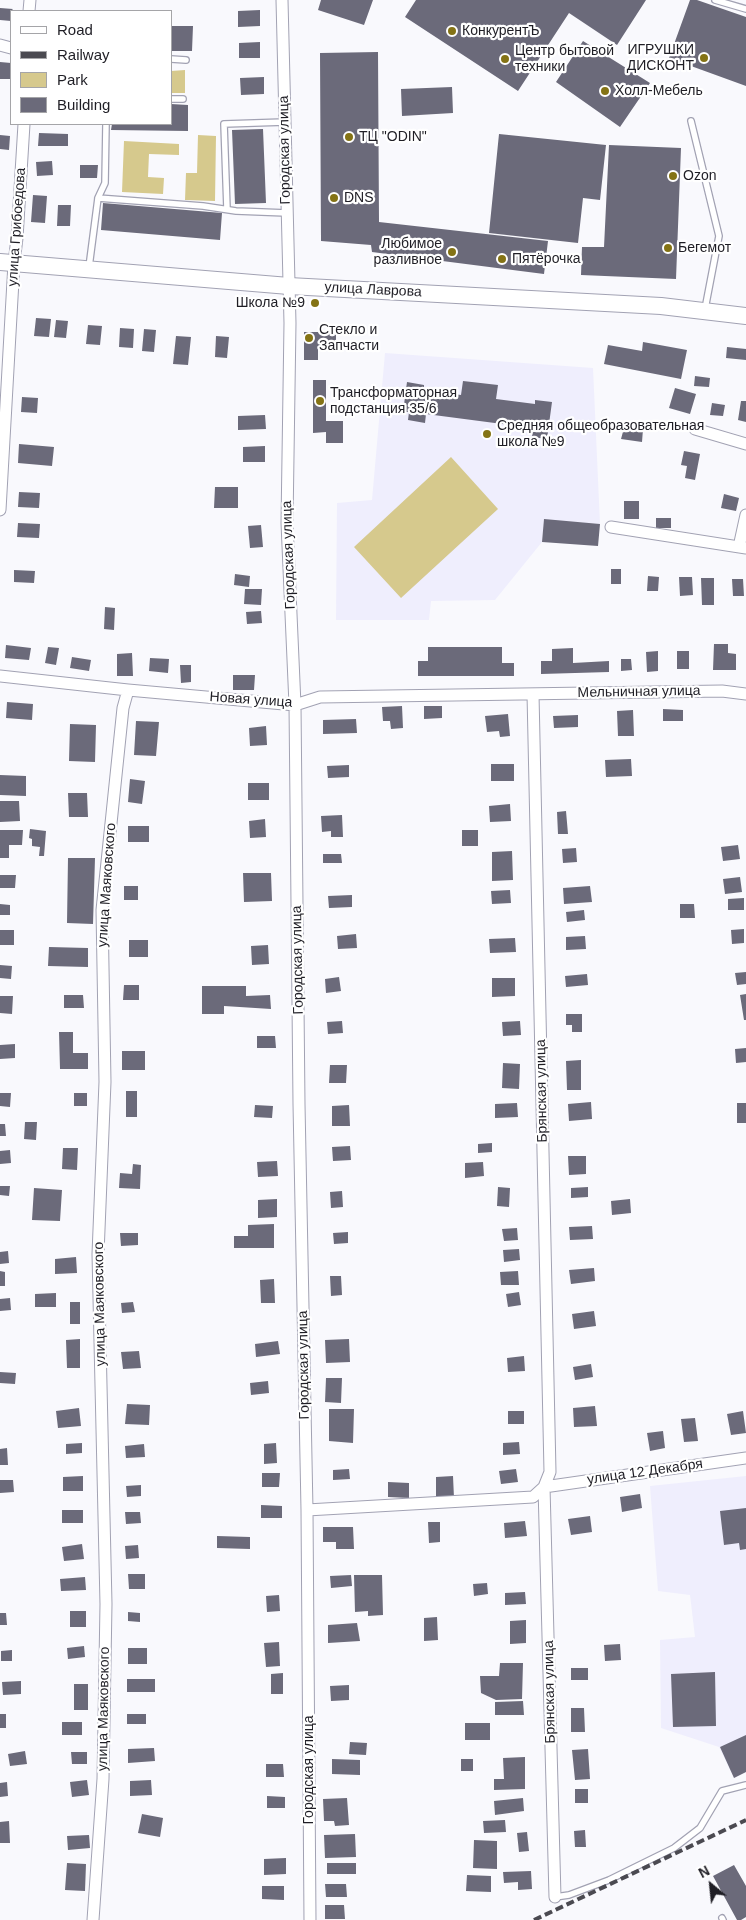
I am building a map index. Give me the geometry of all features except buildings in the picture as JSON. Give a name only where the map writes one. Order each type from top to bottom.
[{"type":"main road","name":"улица Лаврова","points":[[7,262],[289,286],[661,306],[746,316]]},
{"type":"street","name":"Городская улица","points":[[282,0],[289,286],[287,523],[295,705],[299,1104],[307,1510],[310,1920]]},
{"type":"street","name":"улица Грибоедова","points":[[0,510],[7,262],[17,238],[24,125]]},
{"type":"street","points":[[695,429],[746,444]]},
{"type":"street","points":[[611,527],[742,547],[746,515]]},
{"type":"street","name":"Новая улица","points":[[0,676],[295,705],[320,697],[533,694]]},
{"type":"street","name":"улица Маяковского","points":[[93,1920],[103,1779],[106,1604],[98,1254],[105,1082],[102,910],[123,708],[128,690]]},
{"type":"street","name":"Мельничная улица","points":[[533,694],[722,691],[746,694]]},
{"type":"street","name":"Брянская улица","points":[[533,694],[550,1472],[544,1487],[555,1896]]},
{"type":"street","name":"улица 12 Декабря","points":[[544,1487],[746,1458]]},
{"type":"street","points":[[307,1510],[533,1497],[544,1487]]},
{"type":"lane","points":[[715,0],[746,9]]},
{"type":"lane","points":[[172,60],[186,60]]},
{"type":"lane","points":[[172,99],[183,99]]},
{"type":"lane","points":[[691,120],[719,236],[704,311]]},
{"type":"lane","points":[[227,209],[224,124],[285,122]]},
{"type":"lane","points":[[88,269],[98,198],[105,184],[106,125]]},
{"type":"lane","points":[[98,198],[287,213]]},
{"type":"lane","points":[[555,1896],[569,1895],[609,1880],[674,1848],[700,1828],[722,1791],[746,1785]]},
{"type":"shaded area","name":"Средняя общеобразовательная школа №9","points":[[385,353],[593,368],[600,524],[544,520],[542,542],[495,600],[431,601],[429,620],[336,620],[337,503],[372,500]]},
{"type":"shaded area","points":[[746,1476],[746,1772],[734,1778],[719,1747],[661,1728],[660,1640],[695,1637],[690,1595],[658,1591],[650,1486]]},
{"type":"green space","points":[[185,70],[185,93],[172,93],[172,71]]},
{"type":"green space","points":[[198,135],[216,136],[215,201],[185,200],[186,173],[197,173]]},
{"type":"green space","points":[[124,141],[179,144],[179,155],[149,154],[148,177],[164,178],[163,194],[122,192]]},
{"type":"green space","points":[[451,457],[498,509],[401,598],[354,547]]},
{"type":"railway","points":[[534,1920],[746,1820]]},
{"type":"place","name":"КонкурентЪ","points":[[452,31]]},
{"type":"place","name":"ИГРУШКИ ДИСКОНТ","points":[[704,58]]},
{"type":"place","name":"Центр бытовой техники","points":[[505,59]]},
{"type":"place","name":"Холл-Мебель","points":[[605,91]]},
{"type":"place","name":"ТЦ \"ODIN\"","points":[[349,137]]},
{"type":"place","name":"Ozon","points":[[673,176]]},
{"type":"place","name":"DNS","points":[[334,198]]},
{"type":"place","name":"Бегемот","points":[[668,248]]},
{"type":"place","name":"Любимое разливное","points":[[452,252]]},
{"type":"place","name":"Пятёрочка","points":[[502,259]]},
{"type":"place","name":"Школа №9","points":[[315,303]]},
{"type":"place","name":"Стекло и Запчасти","points":[[309,338]]},
{"type":"place","name":"Трансформаторная подстанция 35/6","points":[[320,401]]},
{"type":"place","name":"Средняя общеобразовательная школа №9","points":[[487,434]]}]
